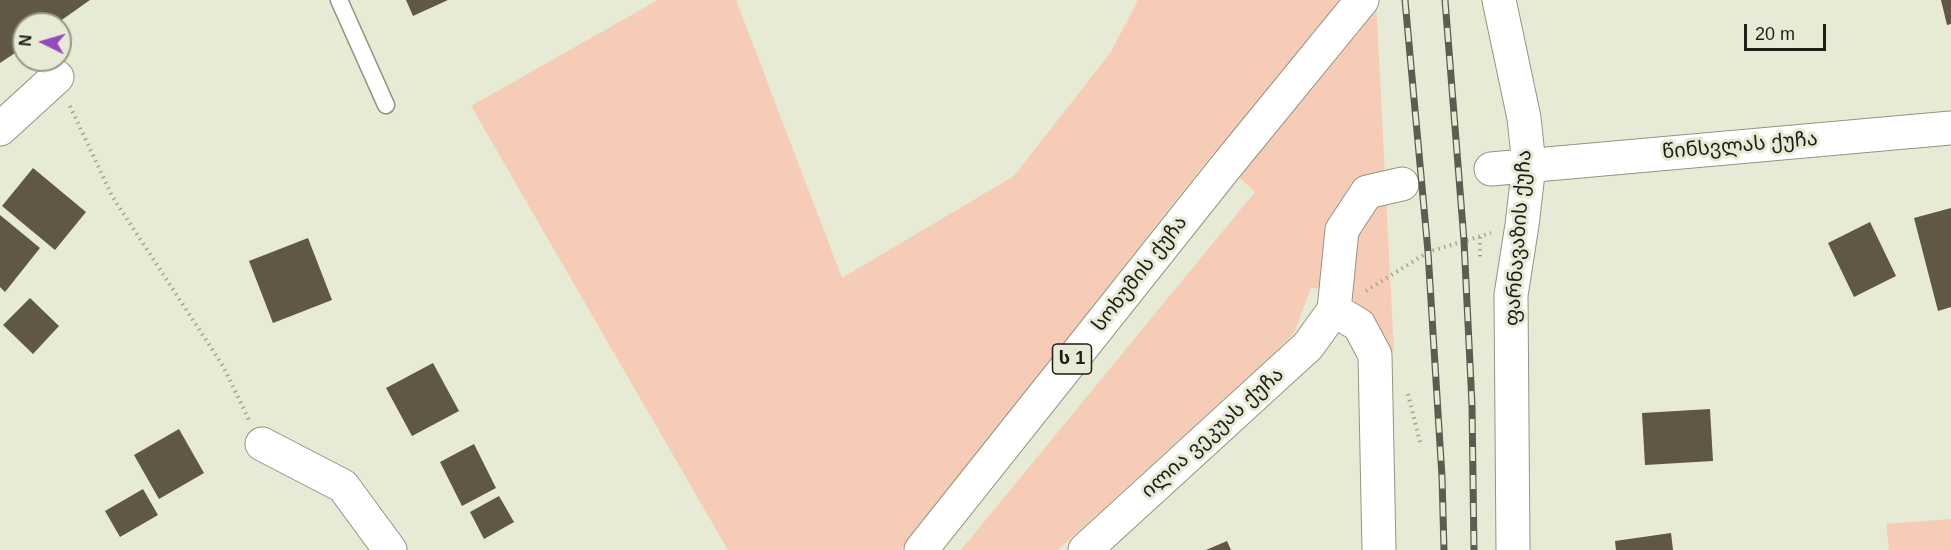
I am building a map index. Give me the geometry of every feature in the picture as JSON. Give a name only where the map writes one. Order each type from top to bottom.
[{"type":"main road","name":"სოხუმის ქუჩა","points":[[921,550],[1224,169],[1362,0]]},
{"type":"main road","name":"ფარნავაზის ქუჩა","points":[[1499,0],[1524,118],[1529,165],[1511,295],[1513,550]]},
{"type":"main road","points":[[0,129],[57,77]]},
{"type":"main road","name":"წინსვლას ქუჩა","points":[[1491,169],[1951,128]]},
{"type":"main road","points":[[1379,550],[1375,355],[1359,325],[1334,310],[1342,230],[1367,192],[1402,184]]},
{"type":"main road","name":"ილია ვეკუას ქუჩა","points":[[1085,550],[1308,346],[1334,310]]},
{"type":"main road","points":[[262,444],[343,486],[390,550]]},
{"type":"lane","points":[[339,0],[386,105]]},
{"type":"path","points":[[57,77],[112,196],[223,366],[262,444]]},
{"type":"path","points":[[1334,310],[1428,252],[1522,225]]},
{"type":"path","points":[[1480,237],[1480,259]]},
{"type":"shaded area","points":[[658,0],[736,0],[842,278],[1014,176],[1111,52],[1138,0],[1376,0],[1394,353],[1345,289],[1311,288],[1294,333],[1058,550],[961,550],[1255,192],[1213,153],[901,550],[728,550],[471,106]]},
{"type":"shaded area","points":[[1951,519],[1951,550],[1889,550],[1886,524]]},
{"type":"building","points":[[0,0],[90,0],[72,13],[12,12],[12,55],[0,63]]},
{"type":"building","points":[[406,0],[448,0],[413,16]]},
{"type":"building","points":[[1941,0],[1951,0],[1951,24],[1947,25]]},
{"type":"building","points":[[33,168],[86,212],[55,250],[2,206]]},
{"type":"building","points":[[1951,208],[1951,307],[1938,311],[1914,218]]},
{"type":"building","points":[[0,215],[40,248],[5,292],[0,287]]},
{"type":"building","points":[[1870,222],[1896,276],[1854,297],[1828,243]]},
{"type":"building","points":[[308,238],[332,300],[273,323],[249,261]]},
{"type":"building","points":[[30,298],[59,326],[33,354],[3,325]]},
{"type":"building","points":[[433,363],[459,411],[412,436],[386,388]]},
{"type":"building","points":[[1710,409],[1713,461],[1645,465],[1642,413]]},
{"type":"building","points":[[179,429],[204,473],[159,499],[134,455]]},
{"type":"building","points":[[474,444],[496,488],[462,506],[440,462]]},
{"type":"building","points":[[143,489],[158,515],[120,537],[105,511]]},
{"type":"building","points":[[499,496],[514,522],[484,539],[470,512]]},
{"type":"building","points":[[1671,533],[1673,550],[1616,550],[1615,541]]},
{"type":"building","points":[[1227,541],[1231,550],[1206,550]]},
{"type":"railway","points":[[1405,0],[1428,252],[1442,477],[1444,550]]},
{"type":"railway","points":[[1445,0],[1464,241],[1472,405],[1474,550]]}]
